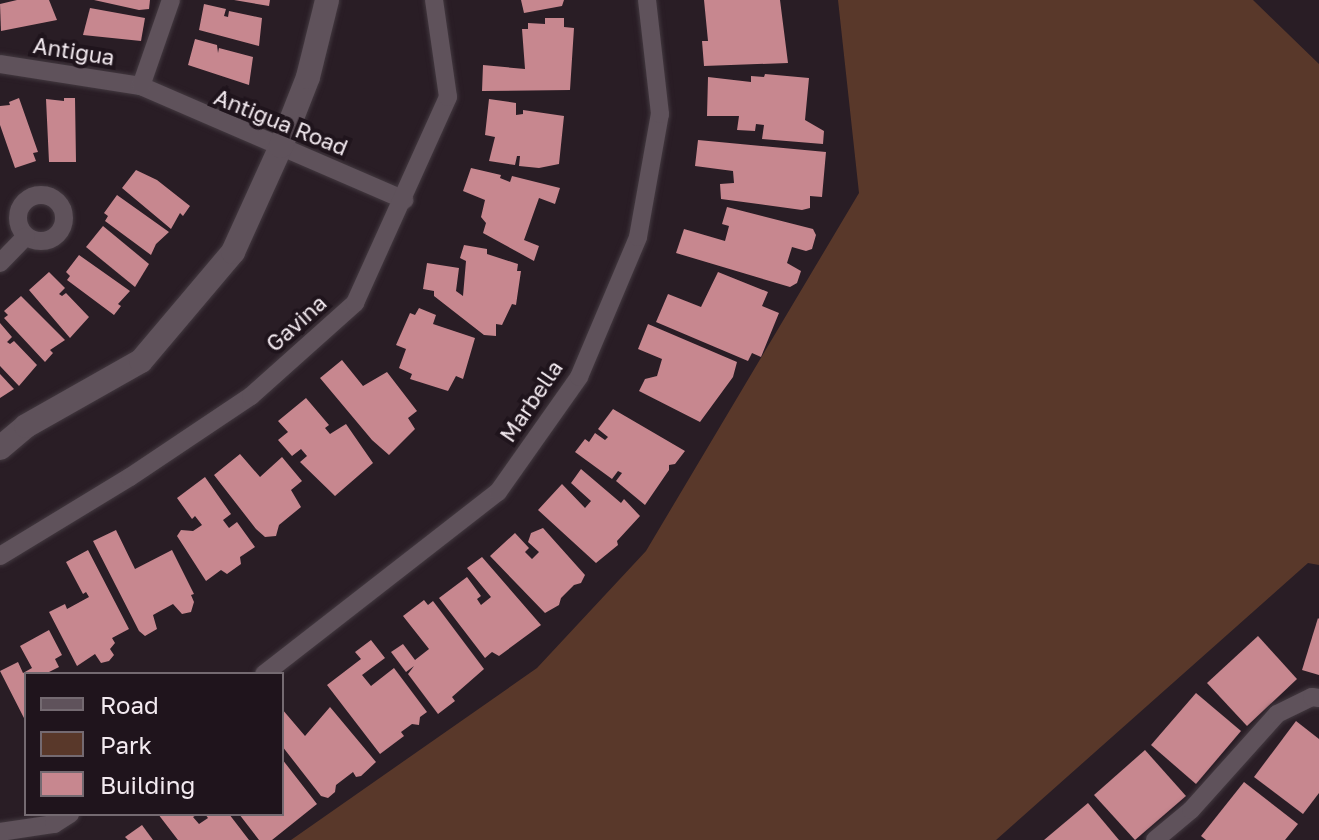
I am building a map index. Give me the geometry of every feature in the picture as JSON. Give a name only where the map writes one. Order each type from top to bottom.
[{"type":"street","points":[[141,86],[171,0]]},
{"type":"street","points":[[0,448],[26,426],[141,361],[233,252],[308,77],[327,0]]},
{"type":"street","name":"Gavina","points":[[0,556],[5,550],[130,477],[251,396],[355,303],[448,97],[434,0]]},
{"type":"street","name":"Marbella","points":[[267,672],[498,492],[579,377],[638,237],[660,114],[647,0]]},
{"type":"street","name":"Antigua","points":[[0,64],[141,86]]},
{"type":"street","name":"Antigua Road","points":[[141,86],[188,110],[281,146],[404,200]]},
{"type":"street","points":[[0,263],[26,236]]},
{"type":"street","points":[[1155,840],[1191,810],[1277,714],[1312,697],[1319,698]]},
{"type":"street","points":[[0,832],[54,824],[67,816]]},
{"type":"green space","points":[[838,0],[1253,0],[1319,64],[1319,565],[1308,563],[996,840],[291,840],[537,668],[646,551],[859,193]]},
{"type":"building","points":[[17,0],[49,0],[57,20],[1,31],[0,4]]},
{"type":"building","points":[[94,0],[150,0],[149,9],[139,10]]},
{"type":"building","points":[[234,0],[270,0],[269,6]]},
{"type":"building","points":[[521,0],[564,0],[562,6],[524,13]]},
{"type":"building","points":[[704,0],[780,0],[788,63],[704,66],[702,41],[708,41]]},
{"type":"building","points":[[204,4],[226,9],[224,16],[228,17],[229,11],[262,18],[259,46],[199,30]]},
{"type":"building","points":[[90,8],[145,18],[141,41],[83,35]]},
{"type":"building","points":[[545,18],[564,18],[564,27],[574,28],[570,90],[482,91],[483,65],[525,69],[522,29],[528,29],[528,23],[545,24]]},
{"type":"building","points":[[195,39],[217,45],[218,53],[219,48],[253,57],[249,85],[188,65]]},
{"type":"building","points":[[765,74],[809,78],[805,120],[824,131],[823,144],[762,139],[764,125],[756,124],[755,131],[737,130],[739,116],[707,116],[708,77],[751,82],[751,76],[764,77]]},
{"type":"building","points":[[19,98],[38,152],[33,153],[36,161],[15,168],[0,125],[0,106],[10,105],[9,102]]},
{"type":"building","points":[[64,98],[75,98],[76,162],[49,162],[46,99],[64,101]]},
{"type":"building","points":[[489,99],[516,103],[516,115],[523,114],[523,110],[564,116],[559,164],[539,168],[519,166],[520,156],[517,156],[515,165],[489,161],[495,137],[485,135]]},
{"type":"building","points":[[698,140],[826,152],[822,197],[810,196],[810,208],[802,210],[721,199],[720,184],[734,183],[733,171],[695,166]]},
{"type":"building","points":[[471,168],[501,175],[500,178],[510,182],[512,176],[560,188],[555,204],[539,198],[524,240],[539,246],[534,261],[483,233],[486,223],[481,217],[485,200],[463,191]]},
{"type":"building","points":[[136,170],[157,180],[190,206],[183,216],[180,213],[171,229],[122,188]]},
{"type":"building","points":[[117,195],[169,232],[156,244],[151,255],[105,221],[108,216],[104,213]]},
{"type":"building","points":[[727,207],[813,229],[816,235],[812,249],[806,251],[792,247],[787,263],[801,271],[797,283],[790,287],[676,253],[684,229],[725,241],[729,226],[722,224]]},
{"type":"building","points":[[103,226],[149,264],[135,287],[86,247]]},
{"type":"building","points":[[464,245],[487,249],[487,254],[518,264],[517,271],[521,271],[516,305],[512,304],[502,325],[496,324],[496,336],[484,335],[434,296],[434,291],[423,289],[427,263],[459,268],[456,291],[463,296],[466,261],[460,258]]},
{"type":"building","points":[[79,255],[130,291],[118,304],[121,306],[114,315],[67,280],[70,276],[66,272]]},
{"type":"building","points":[[49,272],[65,288],[59,294],[62,296],[66,293],[89,317],[70,338],[29,290]]},
{"type":"building","points":[[718,272],[768,292],[762,306],[779,313],[761,357],[752,353],[748,361],[656,322],[668,294],[701,307]]},
{"type":"building","points":[[21,296],[65,340],[50,350],[53,353],[45,362],[4,318],[8,315],[4,311]]},
{"type":"building","points":[[419,308],[436,315],[433,324],[475,338],[463,379],[456,376],[448,391],[410,379],[412,374],[399,368],[406,349],[396,345],[410,313],[415,315]]},
{"type":"building","points":[[0,323],[12,337],[7,342],[10,344],[14,341],[37,365],[19,386],[0,366]]},
{"type":"building","points":[[648,324],[737,362],[733,377],[700,422],[639,391],[645,379],[657,376],[662,359],[638,349]]},
{"type":"building","points":[[342,360],[363,386],[387,372],[417,411],[408,418],[415,429],[389,455],[372,440],[320,378]]},
{"type":"building","points":[[0,374],[14,389],[0,398]]},
{"type":"building","points":[[306,398],[329,425],[325,428],[330,434],[346,424],[373,463],[335,496],[300,462],[307,456],[301,449],[292,456],[278,440],[288,432],[278,421]]},
{"type":"building","points":[[613,409],[685,451],[675,464],[669,465],[669,470],[645,505],[616,481],[622,473],[618,471],[612,479],[575,452],[585,439],[589,442],[595,433],[605,440],[608,437],[598,429]]},
{"type":"building","points":[[240,454],[260,477],[282,457],[302,481],[291,490],[301,507],[279,525],[276,536],[265,537],[256,529],[214,475]]},
{"type":"building","points":[[581,469],[621,503],[624,499],[640,516],[617,541],[618,545],[596,563],[538,510],[562,484],[585,508],[591,501],[571,483]]},
{"type":"building","points":[[205,477],[231,514],[223,520],[229,528],[237,522],[255,547],[240,557],[241,564],[227,574],[221,570],[206,581],[177,536],[181,530],[193,531],[202,525],[195,516],[192,519],[177,498]]},
{"type":"building","points":[[543,528],[585,575],[581,583],[574,585],[561,598],[559,605],[545,613],[490,556],[515,533],[529,548],[525,552],[532,559],[539,552],[528,542],[531,533]]},
{"type":"building","points":[[116,530],[135,569],[172,550],[194,594],[191,595],[194,602],[191,612],[182,614],[173,604],[153,615],[157,629],[145,636],[139,631],[93,541]]},
{"type":"building","points":[[88,550],[129,629],[112,638],[115,643],[110,649],[114,655],[109,661],[101,663],[95,654],[77,666],[49,612],[65,604],[67,609],[89,597],[86,592],[83,594],[66,562]]},
{"type":"building","points":[[482,557],[541,625],[499,656],[492,652],[485,658],[439,598],[467,577],[481,596],[477,599],[481,605],[491,597],[467,568]]},
{"type":"building","points":[[424,600],[428,605],[433,601],[484,669],[452,697],[455,701],[438,714],[408,674],[414,666],[406,672],[391,652],[403,644],[415,660],[429,649],[403,616]]},
{"type":"building","points":[[1319,619],[1319,675],[1302,670]]},
{"type":"building","points":[[49,630],[62,655],[55,659],[59,667],[49,672],[25,672],[32,668],[20,646]]},
{"type":"building","points":[[1258,636],[1297,679],[1247,726],[1207,683]]},
{"type":"building","points":[[371,640],[385,658],[362,675],[371,686],[394,668],[427,712],[420,717],[419,725],[412,724],[401,732],[404,736],[380,754],[327,685],[361,659],[355,652]]},
{"type":"building","points":[[18,662],[23,673],[24,718],[0,671]]},
{"type":"building","points":[[1196,693],[1241,731],[1196,784],[1151,745]]},
{"type":"building","points":[[330,707],[376,762],[361,776],[356,777],[353,772],[336,785],[335,792],[328,798],[321,796],[284,749],[284,711],[305,736]]},
{"type":"building","points":[[1296,721],[1319,739],[1319,793],[1303,814],[1254,777]]},
{"type":"building","points":[[1145,750],[1186,796],[1135,840],[1094,795]]},
{"type":"building","points":[[284,762],[317,804],[272,840],[259,840],[241,816],[284,816]]},
{"type":"building","points":[[1244,782],[1298,824],[1285,840],[1206,840],[1201,836]]},
{"type":"building","points":[[1088,803],[1119,840],[1044,840]]},
{"type":"building","points":[[160,816],[195,816],[199,824],[208,818],[206,816],[231,816],[249,840],[178,840]]},
{"type":"building","points":[[142,825],[153,840],[128,840],[125,837]]}]
